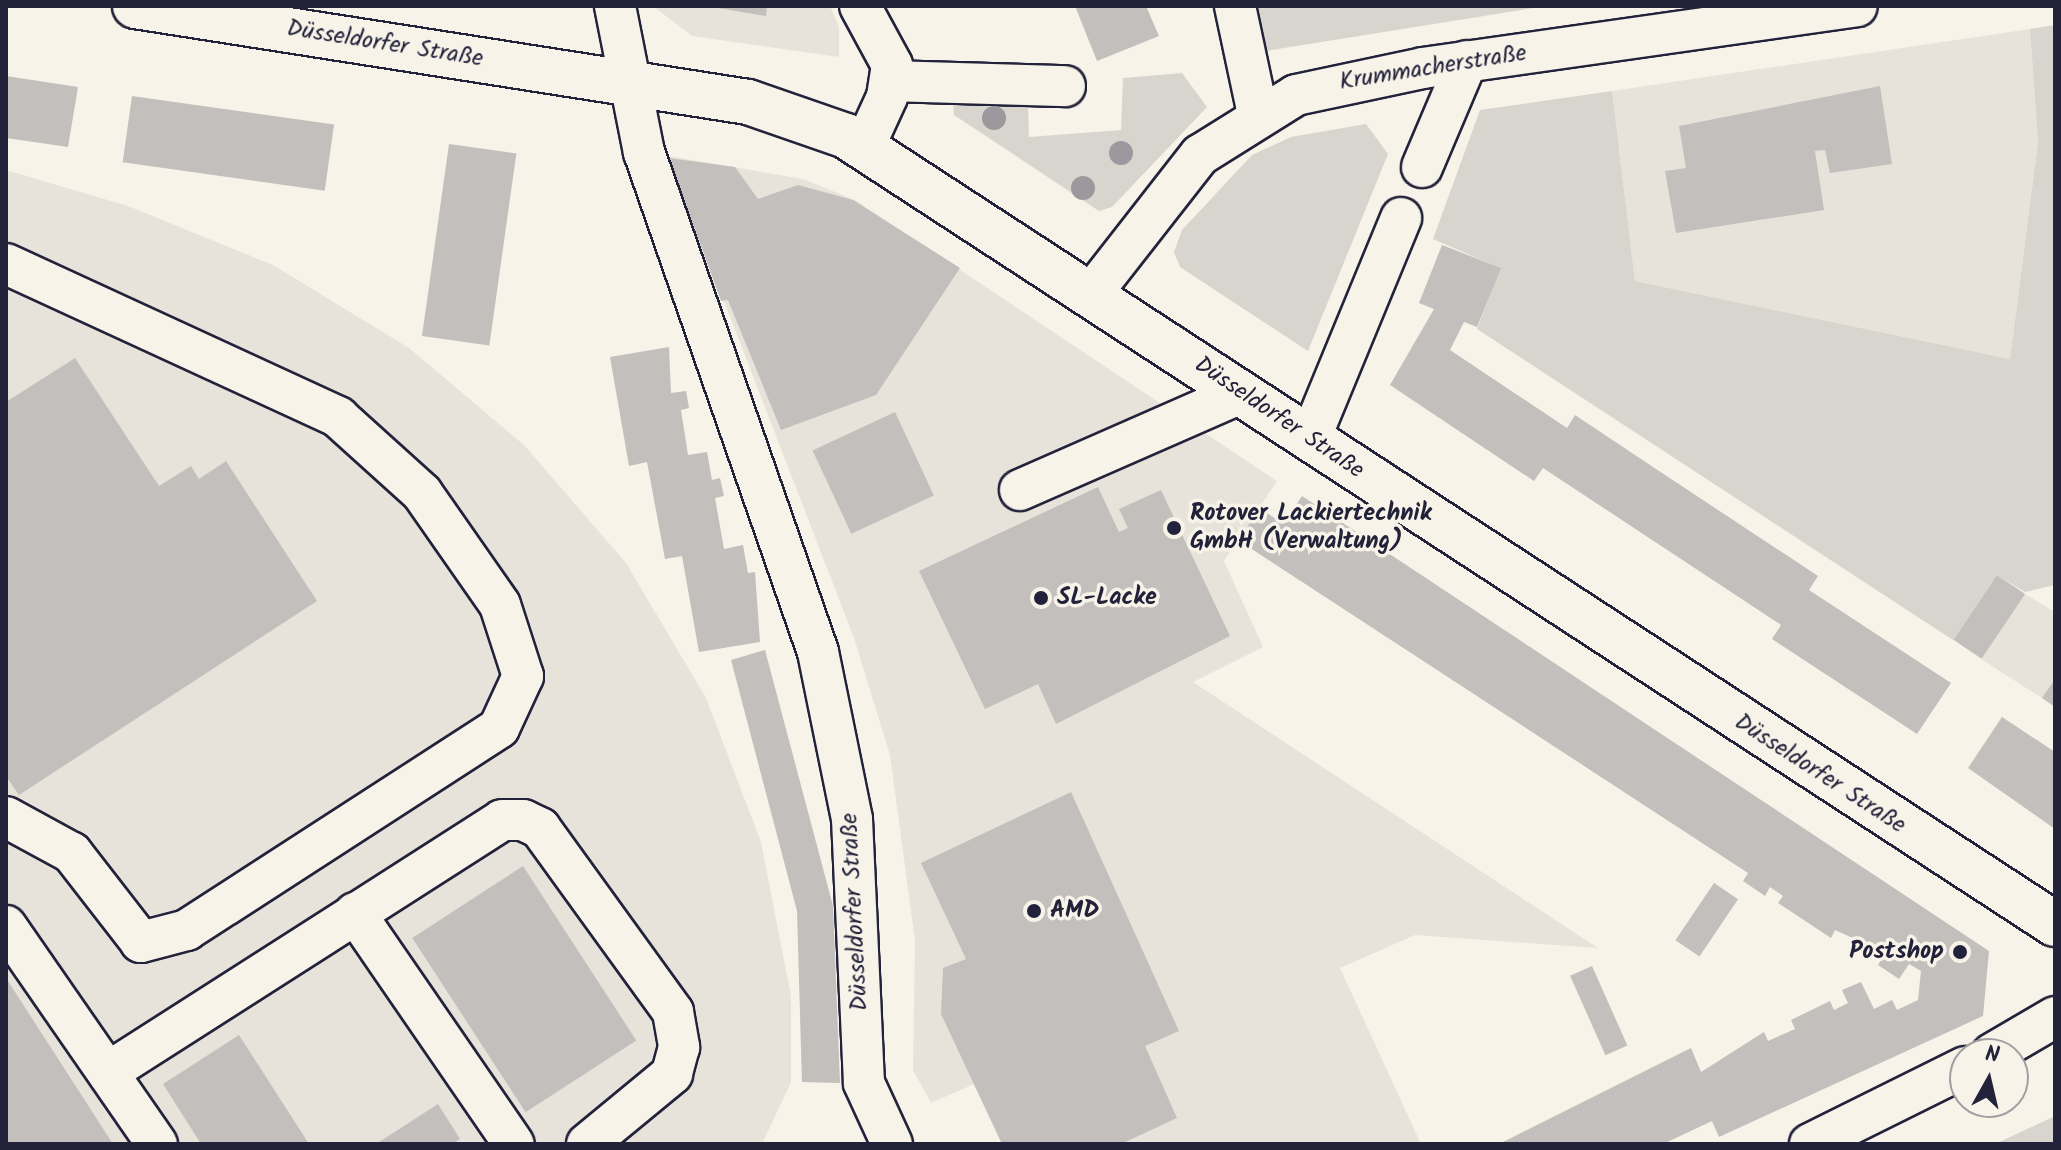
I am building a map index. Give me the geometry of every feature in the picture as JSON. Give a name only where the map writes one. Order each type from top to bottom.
[{"type":"main road","name":"Düsseldorfer Straße","points":[[135,6],[286,17],[765,106],[865,145],[2055,924]]},
{"type":"street","points":[[615,6],[635,83]]},
{"type":"street","points":[[860,6],[889,55],[892,81],[865,145]]},
{"type":"street","points":[[1235,6],[1258,114]]},
{"type":"street","name":"Krummacherstraße","points":[[1092,293],[1200,155],[1258,114],[1342,81],[1857,6]]},
{"type":"street","points":[[1422,167],[1467,61]]},
{"type":"street","points":[[892,81],[1065,86]]},
{"type":"street","name":"Düsseldorfer Straße","points":[[635,83],[644,152],[818,652],[852,819],[864,1083],[880,1138]]},
{"type":"street","points":[[1310,439],[1401,218]]},
{"type":"street","points":[[6,264],[338,417],[422,493],[500,605],[523,676],[499,728],[187,930],[141,942],[72,853],[6,817]]},
{"type":"street","points":[[1020,490],[1241,393]]},
{"type":"street","points":[[110,1071],[502,820],[540,828],[673,1012],[679,1047],[672,1074],[587,1144]]},
{"type":"street","points":[[355,913],[514,1144]]},
{"type":"street","points":[[6,926],[110,1071],[157,1144]]},
{"type":"street","points":[[2019,1038],[2055,1017]]},
{"type":"street","points":[[1810,1144],[1949,1075]]},
{"type":"shaded area","points":[[653,6],[830,6],[839,27],[839,57],[692,36]]},
{"type":"shaded area","points":[[1247,6],[1546,6],[1253,53]]},
{"type":"shaded area","points":[[2055,25],[2055,585],[2025,592],[1997,575],[1953,640],[1477,329],[1500,268],[1433,239],[1480,110],[1612,91],[1635,281],[2010,359],[2038,142],[2030,29]]},
{"type":"shaded area","points":[[2030,29],[2038,142],[2010,359],[1635,281],[1612,91]]},
{"type":"shaded area","points":[[1182,73],[1207,107],[1112,207],[1099,211],[954,115],[953,102],[1028,105],[1029,137],[1121,130],[1123,78]]},
{"type":"shaded area","points":[[1366,124],[1388,154],[1308,351],[1180,267],[1174,252],[1182,230],[1252,155],[1291,137]]},
{"type":"shaded area","points":[[668,156],[803,179],[855,200],[1277,481],[1224,561],[1263,647],[1193,682],[1598,948],[1415,935],[1340,968],[1421,1144],[1002,1144],[974,1084],[931,1103],[913,1070],[915,941],[890,755],[854,638]]},
{"type":"shaded area","points":[[6,170],[128,206],[273,265],[409,348],[524,445],[626,563],[706,698],[761,842],[791,996],[791,1082],[762,1144],[6,1144]]},
{"type":"shaded area","points":[[2025,594],[2055,612],[2055,679],[2042,698],[1981,659]]},
{"type":"shaded area","points":[[2055,1116],[2055,1144],[1995,1144]]},
{"type":"building","points":[[706,6],[767,6],[766,16]]},
{"type":"building","points":[[1075,6],[1146,6],[1159,36],[1097,61]]},
{"type":"building","points":[[6,76],[78,87],[68,147],[6,138]]},
{"type":"building","points":[[1880,86],[1892,164],[1830,173],[1825,150],[1815,151],[1824,210],[1676,233],[1665,171],[1686,168],[1679,126]]},
{"type":"building","points":[[132,96],[334,124],[325,191],[123,162]]},
{"type":"building","points":[[449,144],[516,153],[489,346],[422,336]]},
{"type":"building","points":[[669,158],[735,167],[758,199],[798,185],[853,200],[960,268],[876,395],[781,430],[728,300],[721,301]]},
{"type":"building","points":[[1442,245],[1501,268],[1477,327],[1464,322],[1450,350],[1567,428],[1575,415],[1818,576],[1809,590],[1951,683],[1917,734],[1772,639],[1781,625],[1543,468],[1534,481],[1390,385],[1434,309],[1419,303]]},
{"type":"building","points":[[669,347],[671,393],[686,391],[689,408],[681,410],[688,455],[707,452],[712,480],[720,478],[724,496],[715,498],[724,549],[743,545],[748,573],[755,572],[760,642],[699,652],[682,556],[665,559],[647,462],[629,466],[610,357]]},
{"type":"building","points":[[75,358],[159,486],[191,466],[199,479],[226,461],[317,601],[19,795],[6,776],[6,402]]},
{"type":"building","points":[[895,412],[934,495],[851,534],[813,450]]},
{"type":"building","name":"SL-Lacke","points":[[1098,487],[1119,532],[1128,528],[1119,509],[1161,490],[1230,636],[1056,724],[1038,684],[985,709],[919,571]]},
{"type":"building","points":[[1302,496],[1989,951],[1983,1016],[1719,1137],[1712,1121],[1663,1144],[1499,1144],[1691,1048],[1701,1072],[1764,1032],[1768,1041],[1795,1029],[1791,1020],[1830,1001],[1834,1010],[1848,1003],[1842,990],[1861,982],[1874,1009],[1892,1000],[1897,1010],[1918,1000],[1921,971],[1909,964],[1899,979],[1878,965],[1884,955],[1866,944],[1835,930],[1831,938],[1778,903],[1783,896],[1770,887],[1765,896],[1743,881],[1748,873],[1238,540],[1260,508],[1283,524]]},
{"type":"building","points":[[1997,575],[2025,594],[1982,659],[1953,640]]},
{"type":"building","points":[[765,650],[833,906],[840,1083],[802,1082],[797,911],[731,660]]},
{"type":"building","points":[[2055,679],[2055,707],[2042,698]]},
{"type":"building","points":[[2002,717],[2055,752],[2055,829],[1968,768]]},
{"type":"building","name":"AMD","points":[[1071,792],[1179,1031],[1145,1046],[1177,1118],[1121,1144],[1002,1144],[941,1014],[943,968],[966,959],[921,863]]},
{"type":"building","points":[[523,866],[636,1040],[526,1112],[412,938]]},
{"type":"building","points":[[1714,883],[1738,899],[1699,956],[1675,940]]},
{"type":"building","points":[[1592,966],[1627,1045],[1605,1055],[1570,976]]},
{"type":"building","points":[[6,978],[113,1144],[6,1144]]},
{"type":"building","points":[[239,1035],[309,1144],[201,1144],[163,1084]]},
{"type":"building","points":[[438,1104],[460,1139],[452,1144],[376,1144]]},
{"type":"place","name":"Rotover Lackiertechnik GmbH (Verwaltung)","points":[[1174,528]]},
{"type":"place","name":"SL-Lacke","points":[[1041,598]]},
{"type":"place","name":"AMD","points":[[1034,911]]},
{"type":"place","name":"Postshop","points":[[1960,952]]}]
